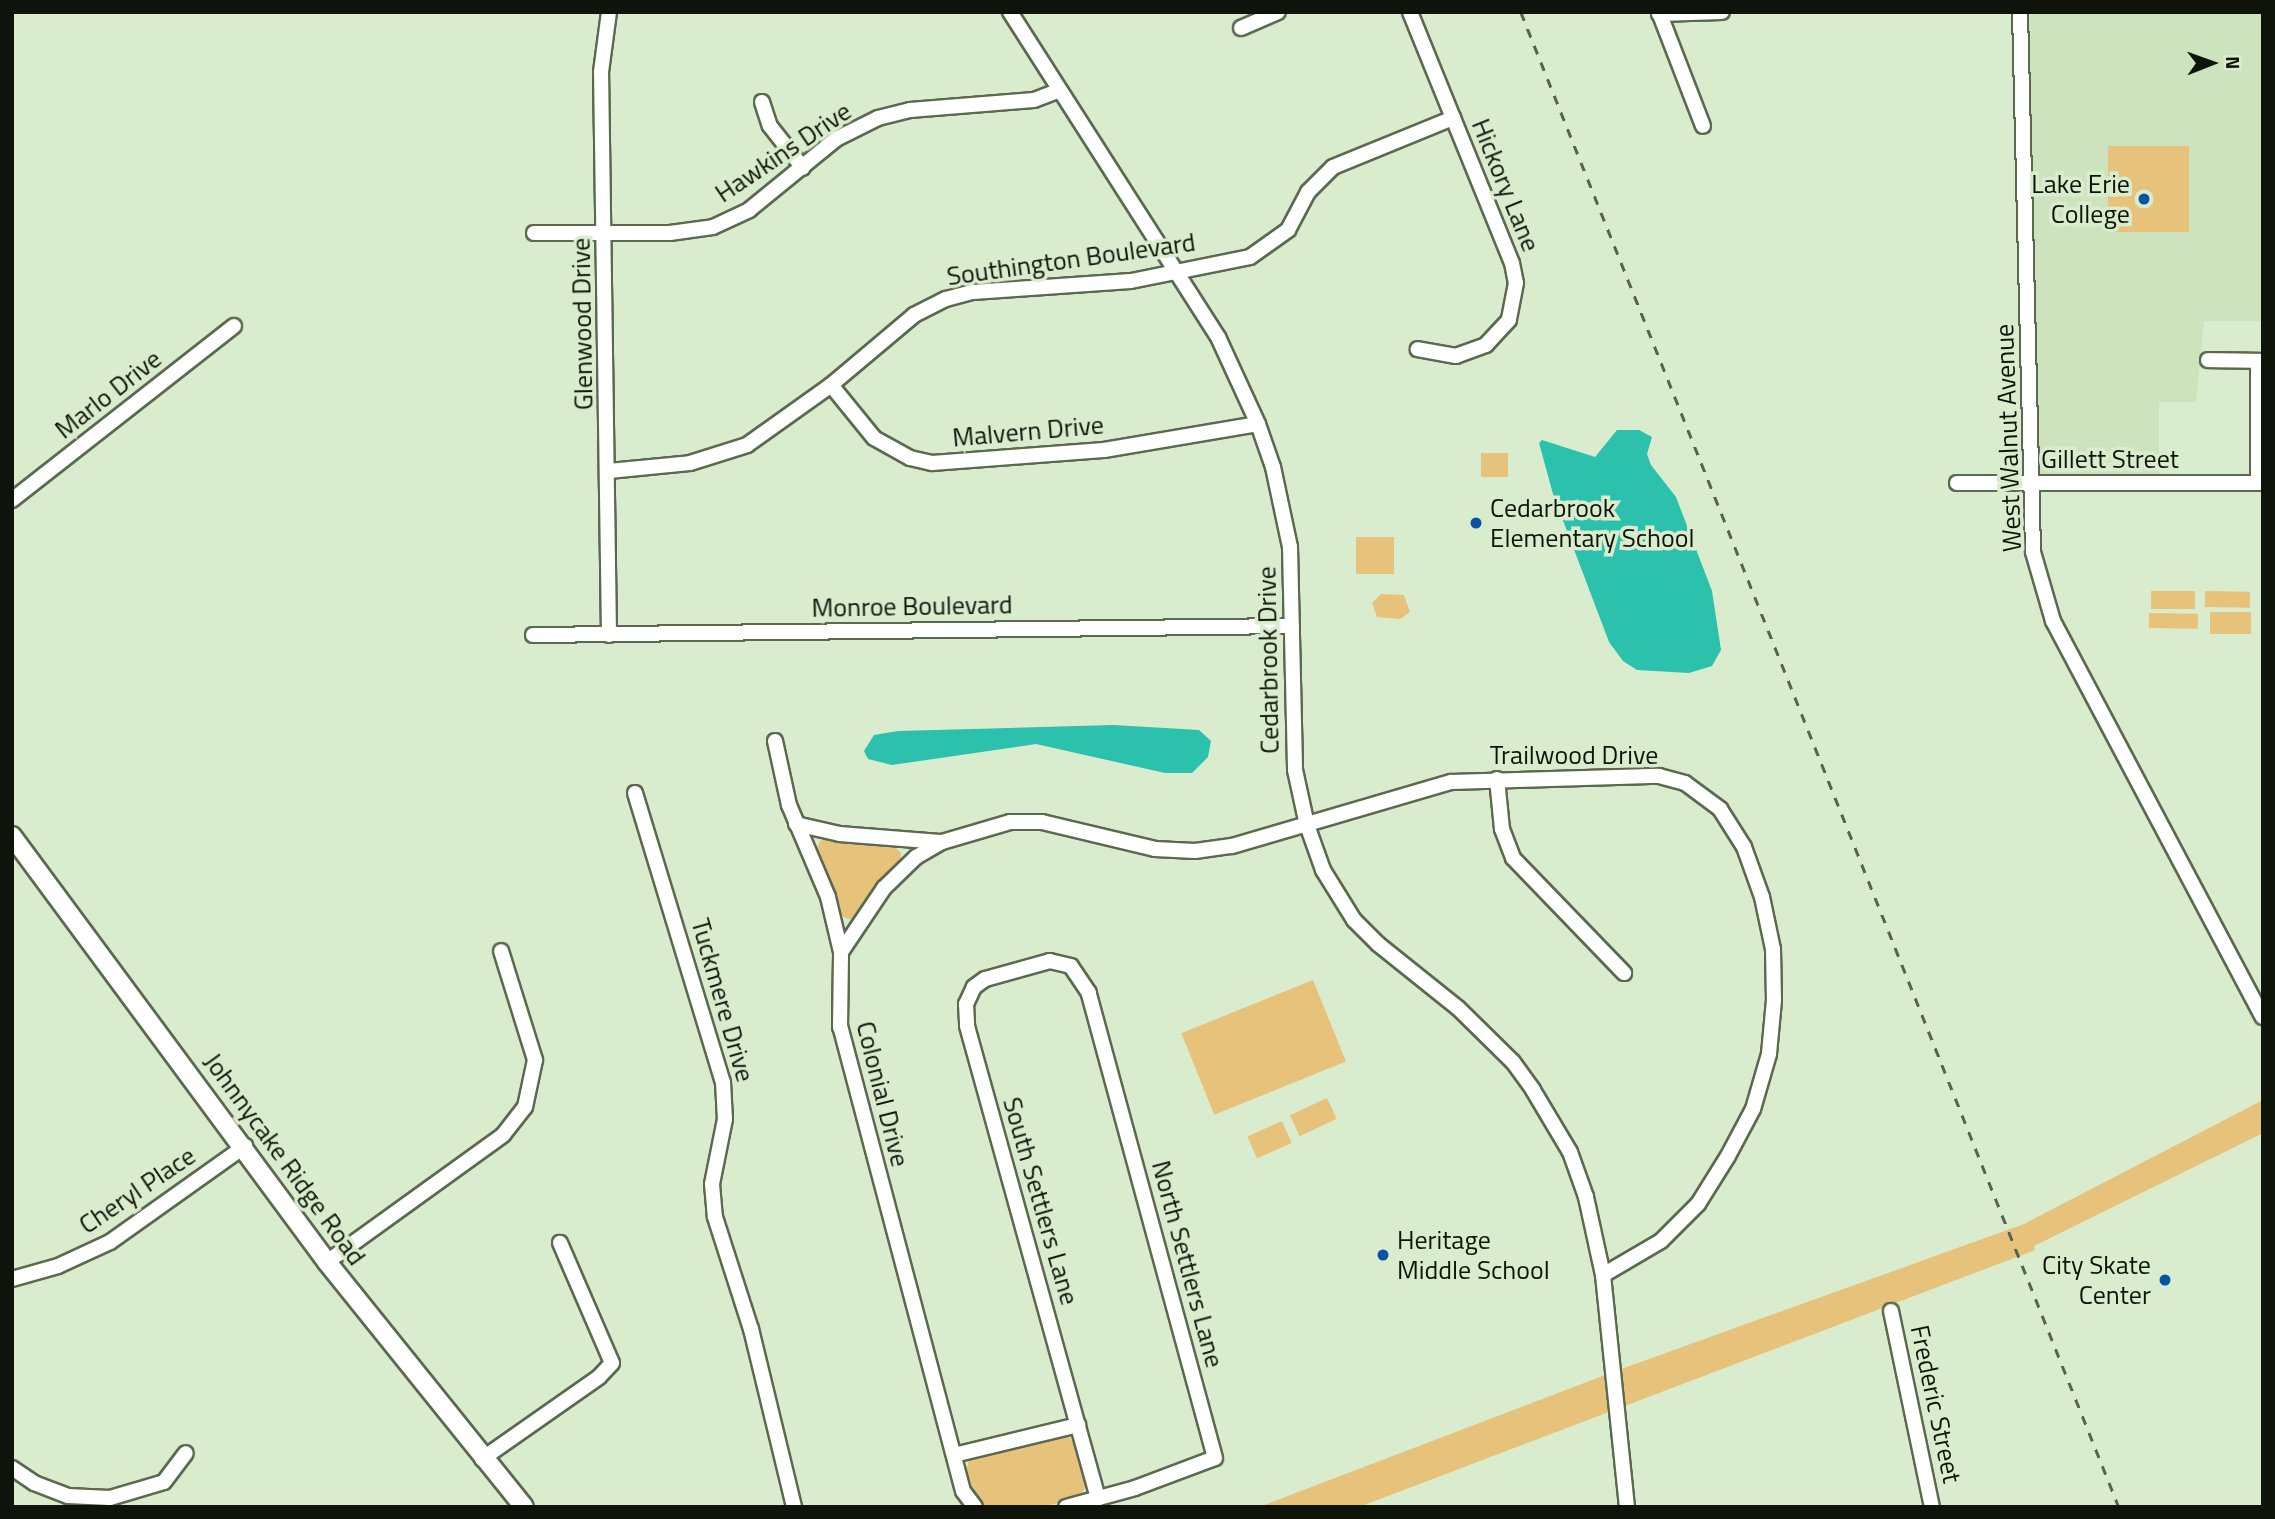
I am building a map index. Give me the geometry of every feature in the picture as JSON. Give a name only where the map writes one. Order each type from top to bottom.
[{"type":"main road","name":"Johnnycake Ridge Road","points":[[12,836],[245,1146],[327,1262],[482,1459],[524,1507]]},
{"type":"street","name":"Glenwood Drive","points":[[609,635],[610,471],[601,72],[610,12]]},
{"type":"street","name":"Cedarbrook Drive","points":[[1010,12],[1171,271],[1217,337],[1258,424],[1273,467],[1290,550],[1295,770],[1307,825],[1323,870],[1354,920],[1415,977],[1458,1008],[1513,1062],[1533,1090],[1570,1152],[1586,1197],[1603,1275]]},
{"type":"street","points":[[1241,28],[1278,12]]},
{"type":"street","name":"Hickory Lane","points":[[1410,12],[1512,263],[1515,301],[1509,320],[1486,345],[1456,356],[1418,349]]},
{"type":"street","points":[[1703,126],[1659,13],[1721,12]]},
{"type":"street","name":"West Walnut Avenue","points":[[2020,12],[2034,552],[2053,621],[2263,1017]]},
{"type":"street","name":"Hawkins Drive","points":[[534,233],[670,233],[713,227],[749,211],[836,139],[892,113],[1034,100],[1058,91]]},
{"type":"street","points":[[762,102],[770,126],[803,168]]},
{"type":"street","name":"Southington Boulevard","points":[[610,471],[690,463],[747,445],[831,385],[899,326],[946,299],[973,292],[1131,281],[1171,271],[1227,263],[1265,250],[1288,230],[1308,192],[1333,167],[1452,118]]},
{"type":"street","name":"Marlo Drive","points":[[12,500],[234,326]]},
{"type":"street","points":[[2208,360],[2260,361],[2260,483]]},
{"type":"street","name":"Malvern Drive","points":[[831,385],[874,438],[910,458],[932,463],[963,464],[1104,450],[1258,424]]},
{"type":"street","name":"Gillett Street","points":[[1957,483],[2260,483]]},
{"type":"street","name":"Monroe Boulevard","points":[[533,635],[1292,626]]},
{"type":"street","name":"Colonial Drive","points":[[775,741],[796,824],[828,898],[841,952],[839,1017],[845,1054],[964,1491],[975,1507]]},
{"type":"street","name":"Trailwood Drive","points":[[1307,825],[1451,782],[1497,779],[1659,776],[1685,783],[1720,809],[1744,847],[1762,897],[1773,949],[1774,1000],[1769,1054],[1753,1108],[1698,1204],[1661,1241],[1603,1275]]},
{"type":"street","points":[[1497,779],[1502,829],[1513,858],[1624,973]]},
{"type":"street","name":"Tuckmere Drive","points":[[635,793],[723,1082],[725,1119],[712,1184],[715,1217],[751,1329],[794,1507]]},
{"type":"street","points":[[841,952],[884,888],[916,857],[943,842],[986,826],[1042,822],[1155,849],[1195,851],[1232,846],[1307,825]]},
{"type":"street","points":[[796,824],[840,834],[943,842]]},
{"type":"street","points":[[327,1262],[503,1135],[525,1107],[535,1060],[501,951]]},
{"type":"street","name":"South Settlers Lane","points":[[1042,963],[996,974],[974,988],[966,1004],[967,1026],[1098,1498]]},
{"type":"street","name":"North Settlers Lane","points":[[1042,963],[1071,966],[1089,993],[1215,1458],[1066,1507]]},
{"type":"street","name":"Cheryl Place","points":[[12,1279],[58,1266],[110,1242],[245,1146]]},
{"type":"street","points":[[482,1459],[599,1377],[612,1363],[560,1243]]},
{"type":"street","points":[[1603,1275],[1627,1507]]},
{"type":"street","name":"Frederic Street","points":[[1891,1311],[1932,1507]]},
{"type":"street","points":[[954,1455],[1078,1425]]},
{"type":"street","points":[[12,1468],[58,1493],[110,1498],[164,1482],[186,1453]]},
{"type":"shaded area","name":"Lake Erie College","points":[[2020,12],[2263,12],[2263,321],[2204,321],[2196,402],[2159,402],[2159,483],[2032,484]]},
{"type":"shaded area","points":[[2108,146],[2189,146],[2189,232],[2108,232]]},
{"type":"shaded area","points":[[1481,453],[1508,453],[1508,477],[1481,477]]},
{"type":"shaded area","points":[[1356,537],[1394,537],[1394,574],[1356,574]]},
{"type":"shaded area","points":[[2151,591],[2195,591],[2195,609],[2151,609]]},
{"type":"shaded area","points":[[2205,591],[2250,592],[2250,608],[2205,607]]},
{"type":"shaded area","points":[[1381,594],[1404,595],[1410,612],[1400,619],[1377,617],[1372,603]]},
{"type":"shaded area","points":[[2210,612],[2251,612],[2251,634],[2210,634]]},
{"type":"shaded area","points":[[2149,613],[2198,614],[2198,629],[2149,628]]},
{"type":"shaded area","points":[[827,837],[894,846],[901,853],[900,863],[852,920],[838,915],[817,851],[819,842]]},
{"type":"shaded area","points":[[1313,980],[1346,1062],[1214,1115],[1181,1033]]},
{"type":"shaded area","points":[[1327,1098],[1337,1119],[1300,1136],[1290,1115]]},
{"type":"shaded area","points":[[2263,1100],[2263,1133],[2034,1246],[2035,1250],[1359,1507],[1259,1507],[1613,1372],[2024,1224]]},
{"type":"shaded area","points":[[1282,1121],[1292,1143],[1257,1158],[1247,1136]]},
{"type":"shaded area","points":[[1068,1436],[1075,1444],[1087,1486],[1079,1497],[1043,1507],[984,1507],[970,1490],[965,1474],[969,1460]]},
{"type":"water","points":[[1617,430],[1639,430],[1652,437],[1647,454],[1651,465],[1676,497],[1712,591],[1721,650],[1712,666],[1689,673],[1637,670],[1623,661],[1609,642],[1553,494],[1539,443],[1542,440],[1595,457]]},
{"type":"water","points":[[1113,725],[1199,730],[1211,741],[1208,757],[1192,773],[1165,773],[1036,744],[892,765],[868,759],[864,751],[874,735],[898,731]]},
{"type":"railway","points":[[1521,12],[2119,1507]]},
{"type":"place","name":"Lake Erie College","points":[[2144,199]]},
{"type":"place","name":"Cedarbrook Elementary School","points":[[1476,523]]},
{"type":"place","name":"Heritage Middle School","points":[[1383,1255]]},
{"type":"place","name":"City Skate Center","points":[[2165,1280]]}]
